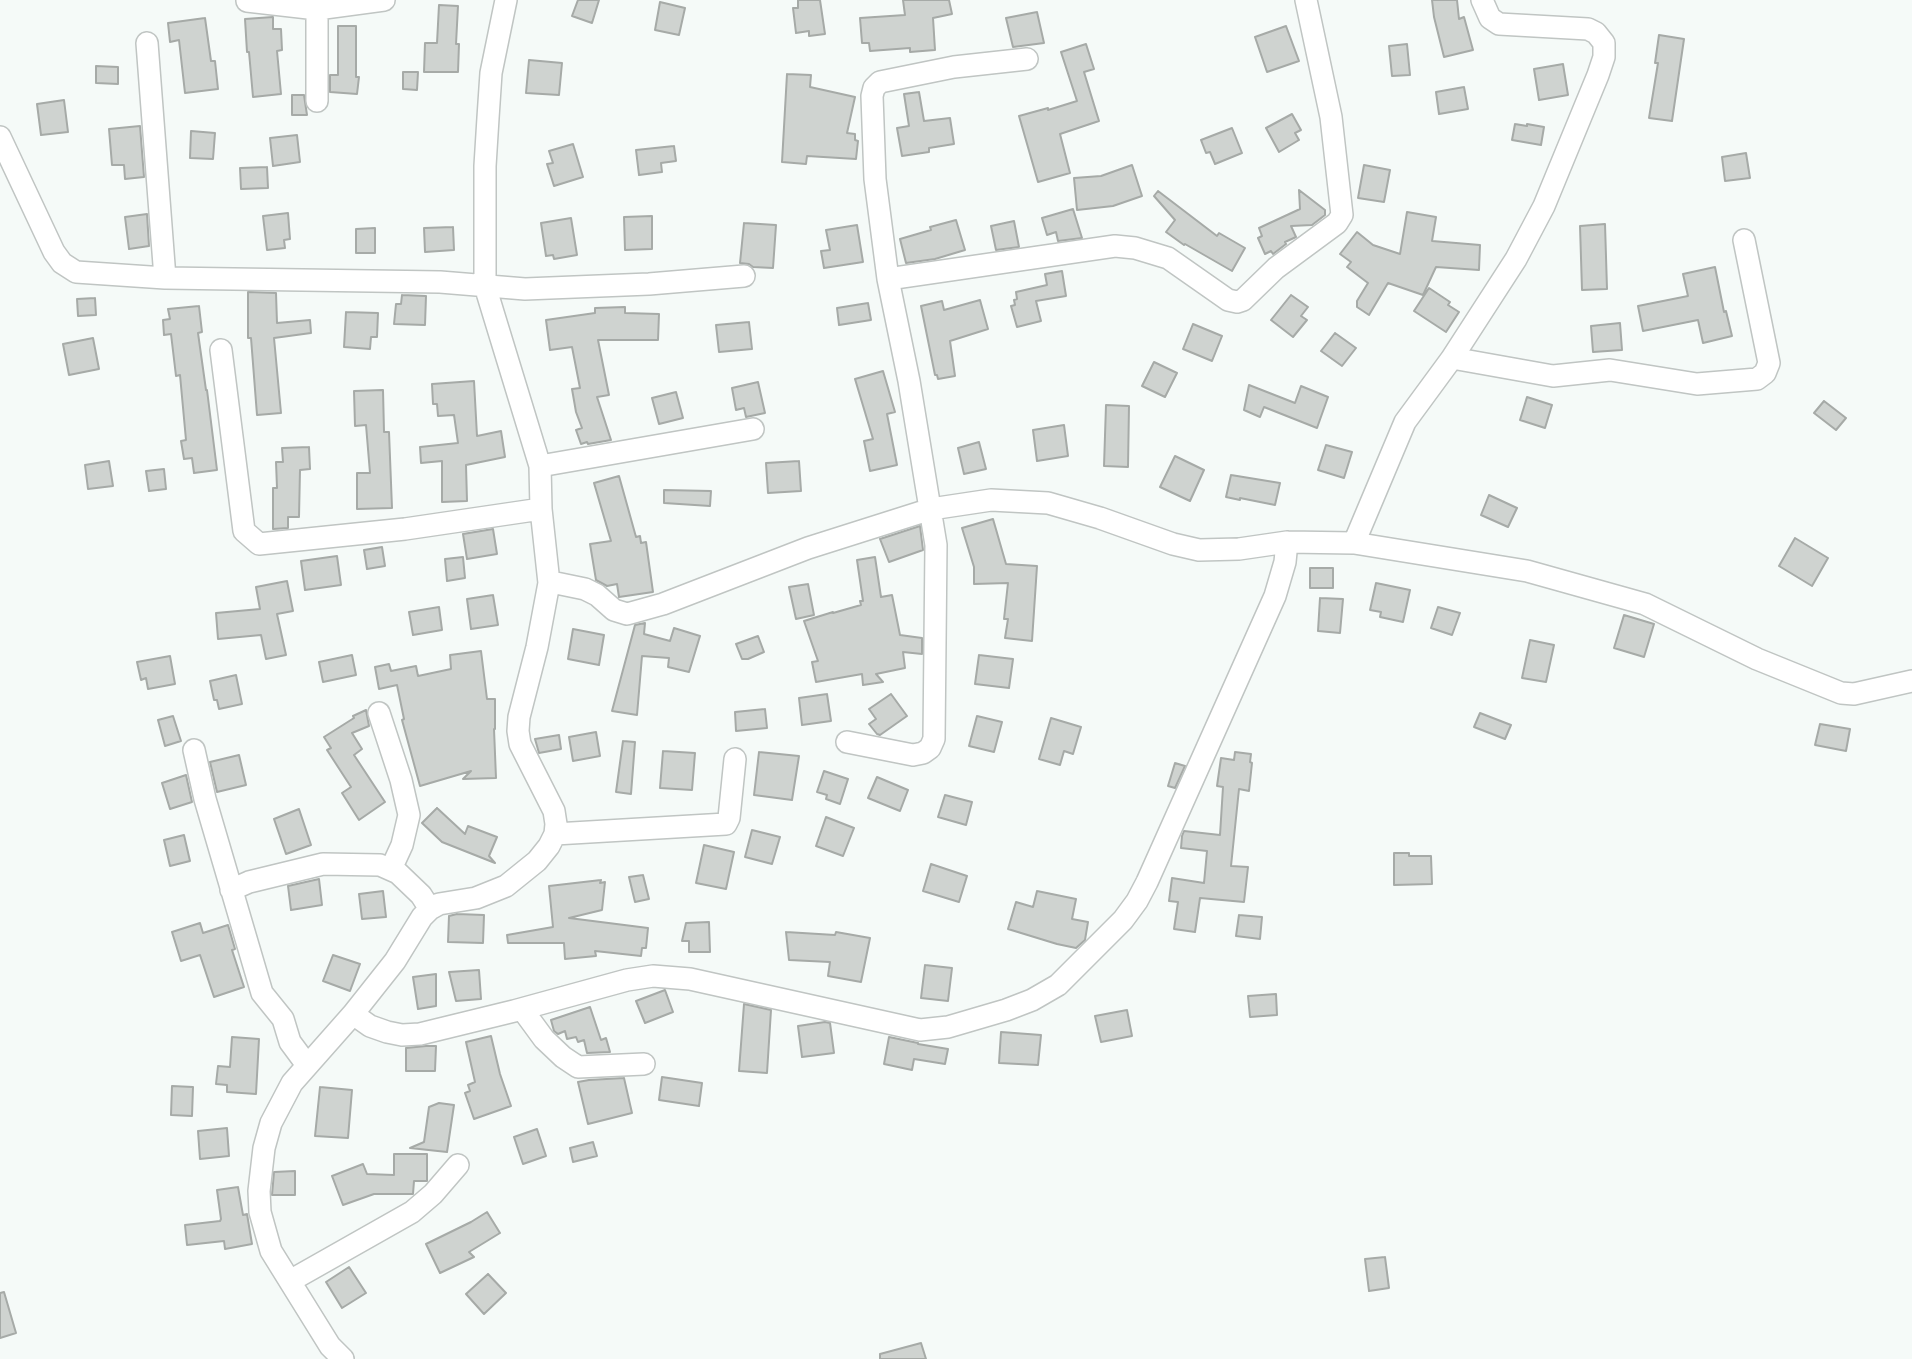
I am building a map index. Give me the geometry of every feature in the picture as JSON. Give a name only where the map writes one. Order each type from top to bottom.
[{"type":"street","points":[[247,1],[317,9],[384,0]]},
{"type":"street","points":[[343,1359],[330,1346],[271,1251],[260,1212],[260,1171],[271,1123],[286,1093],[395,961],[422,917],[430,909],[447,902],[476,898],[506,886],[537,861],[555,834],[554,811],[520,744],[518,731],[550,583],[541,509],[540,466],[485,286],[485,166],[491,73],[506,0]]},
{"type":"street","points":[[888,279],[1115,246],[1135,248],[1168,258],[1228,300],[1243,300],[1276,268],[1337,223],[1342,215],[1331,117],[1306,0]]},
{"type":"street","points":[[1354,543],[1405,422],[1452,358],[1516,259],[1545,206],[1604,57],[1604,43],[1596,33],[1588,29],[1499,24],[1490,18],[1482,0]]},
{"type":"street","points":[[317,9],[317,101]]},
{"type":"street","points":[[147,43],[165,278]]},
{"type":"street","points":[[847,741],[913,755],[930,748],[934,739],[936,545],[909,381],[888,279],[875,179],[874,88],[880,82],[954,67],[1027,59]]},
{"type":"street","points":[[0,137],[54,252],[62,263],[76,272],[165,278],[440,282],[525,289],[649,284],[744,276]]},
{"type":"street","points":[[1452,358],[1553,376],[1610,370],[1697,384],[1757,379],[1765,373],[1769,363],[1744,240]]},
{"type":"street","points":[[221,350],[244,531],[259,544],[405,529],[541,509]]},
{"type":"street","points":[[540,466],[753,429]]},
{"type":"street","points":[[550,583],[585,589],[597,595],[614,610],[627,614],[663,604],[808,548],[931,509],[990,500],[1048,503],[1199,550],[1239,549],[1287,542],[1354,543],[1527,571],[1645,604],[1757,659],[1842,693],[1854,694],[1912,681]]},
{"type":"street","points":[[353,1014],[370,1026],[387,1032],[420,1034],[627,980],[653,976],[671,976],[920,1030],[948,1027],[1032,1000],[1058,985],[1123,920],[1137,901],[1275,596],[1282,576],[1287,542]]},
{"type":"street","points":[[379,712],[410,816],[402,845],[391,869]]},
{"type":"street","points":[[194,750],[205,799],[262,993],[282,1019],[290,1042],[307,1065]]},
{"type":"street","points":[[555,834],[726,824],[729,818],[735,759]]},
{"type":"street","points":[[231,890],[249,882],[323,864],[368,864],[398,873],[421,895],[430,909]]},
{"type":"street","points":[[523,1009],[544,1039],[578,1067],[644,1064]]},
{"type":"street","points":[[290,1281],[412,1212],[433,1194],[458,1165]]},
{"type":"building","points":[[578,0],[599,0],[592,23],[572,16]]},
{"type":"building","points":[[798,0],[820,0],[825,34],[809,36],[809,31],[796,33],[793,8],[798,8]]},
{"type":"building","points":[[903,0],[949,0],[952,14],[933,18],[935,50],[910,52],[910,48],[870,51],[869,43],[862,43],[860,18],[905,15]]},
{"type":"building","points":[[1432,0],[1457,0],[1459,19],[1464,17],[1473,50],[1444,57]]},
{"type":"building","points":[[660,2],[685,8],[679,35],[655,30]]},
{"type":"building","points":[[439,5],[458,6],[458,72],[424,72],[425,43],[437,43]]},
{"type":"building","points":[[1037,12],[1044,43],[1013,47],[1006,18]]},
{"type":"building","points":[[273,17],[273,29],[281,29],[282,50],[277,51],[281,94],[253,97],[245,19]]},
{"type":"building","points":[[205,18],[218,89],[185,93],[179,40],[170,42],[168,23]]},
{"type":"building","points":[[338,26],[356,26],[356,77],[359,77],[357,94],[330,92],[330,75],[338,75]]},
{"type":"building","points":[[1286,26],[1299,61],[1267,72],[1255,37]]},
{"type":"building","points":[[1659,35],[1684,39],[1672,121],[1649,118],[1658,63],[1655,63]]},
{"type":"building","points":[[1086,44],[1094,69],[1084,72],[1099,121],[1060,134],[1070,173],[1038,182],[1019,116],[1077,101],[1061,52]]},
{"type":"building","points":[[1407,44],[1410,75],[1392,76],[1389,46]]},
{"type":"building","points":[[529,60],[562,63],[559,95],[526,93]]},
{"type":"building","points":[[1563,64],[1568,95],[1539,100],[1534,69]]},
{"type":"building","points":[[96,66],[118,67],[118,84],[96,83]]},
{"type":"building","points":[[403,72],[418,72],[417,90],[403,89]]},
{"type":"building","points":[[787,74],[811,75],[810,87],[855,97],[847,133],[855,134],[855,140],[858,141],[856,159],[807,156],[806,164],[782,162]]},
{"type":"building","points":[[1464,87],[1468,109],[1439,114],[1436,92]]},
{"type":"building","points":[[919,92],[924,121],[950,118],[954,144],[929,148],[929,152],[902,156],[897,128],[909,126],[904,94]]},
{"type":"building","points":[[292,95],[304,95],[307,115],[292,115]]},
{"type":"building","points":[[64,100],[68,132],[41,135],[37,104]]},
{"type":"building","points":[[1292,114],[1301,130],[1295,133],[1299,140],[1279,152],[1266,128]]},
{"type":"building","points":[[1515,124],[1544,127],[1541,145],[1512,140]]},
{"type":"building","points":[[140,126],[144,177],[125,179],[124,165],[112,165],[109,129]]},
{"type":"building","points":[[1232,128],[1242,153],[1215,164],[1210,152],[1206,153],[1201,140]]},
{"type":"building","points":[[191,131],[215,133],[213,159],[190,158]]},
{"type":"building","points":[[297,135],[300,162],[273,166],[270,138]]},
{"type":"building","points":[[573,144],[583,177],[554,186],[547,164],[553,163],[549,151]]},
{"type":"building","points":[[674,146],[676,161],[661,163],[662,172],[639,175],[636,150]]},
{"type":"building","points":[[1746,153],[1750,178],[1725,181],[1722,157]]},
{"type":"building","points":[[1132,165],[1142,196],[1113,206],[1077,210],[1074,178],[1101,176]]},
{"type":"building","points":[[1364,165],[1390,170],[1384,202],[1358,198]]},
{"type":"building","points":[[267,167],[268,188],[241,189],[240,168]]},
{"type":"building","points":[[1299,190],[1325,210],[1325,215],[1312,225],[1291,226],[1296,237],[1285,242],[1286,244],[1273,254],[1271,251],[1265,254],[1258,238],[1262,236],[1259,228],[1300,209]]},
{"type":"building","points":[[1158,191],[1217,236],[1219,233],[1245,248],[1232,271],[1166,232],[1175,220],[1154,196]]},
{"type":"building","points":[[1073,209],[1082,238],[1058,241],[1056,232],[1047,235],[1042,218]]},
{"type":"building","points":[[1407,212],[1436,217],[1432,241],[1480,245],[1479,270],[1436,267],[1423,295],[1388,283],[1369,315],[1357,307],[1357,301],[1368,283],[1347,267],[1351,262],[1340,254],[1357,232],[1373,245],[1400,254]]},
{"type":"building","points":[[288,213],[290,239],[284,240],[285,248],[267,250],[263,216]]},
{"type":"building","points":[[147,214],[149,246],[129,249],[125,217]]},
{"type":"building","points":[[652,216],[652,249],[625,250],[624,217]]},
{"type":"building","points":[[571,218],[577,255],[554,259],[553,255],[546,256],[541,223]]},
{"type":"building","points":[[956,220],[965,250],[935,259],[906,263],[900,239]]},
{"type":"building","points":[[1014,221],[1019,247],[996,250],[991,226]]},
{"type":"building","points":[[744,223],[776,225],[773,268],[740,263]]},
{"type":"building","points":[[1605,224],[1607,289],[1582,290],[1580,226]]},
{"type":"building","points":[[857,225],[863,262],[824,268],[821,251],[830,250],[826,230]]},
{"type":"building","points":[[453,227],[454,250],[425,252],[424,228]]},
{"type":"building","points":[[375,228],[375,253],[356,253],[356,229]]},
{"type":"building","points":[[1715,267],[1732,336],[1703,343],[1698,320],[1643,331],[1638,306],[1688,296],[1683,274]]},
{"type":"building","points":[[1062,271],[1066,296],[1036,301],[1041,321],[1017,327],[1011,306],[1015,305],[1016,292],[1047,285],[1045,274]]},
{"type":"building","points":[[1429,288],[1450,302],[1448,305],[1459,312],[1446,332],[1414,311]]},
{"type":"building","points":[[248,292],[276,293],[277,323],[310,320],[311,333],[274,338],[281,413],[257,415],[251,338],[248,338]]},
{"type":"building","points":[[402,295],[426,296],[425,325],[394,324],[396,304],[401,304]]},
{"type":"building","points":[[1291,295],[1308,307],[1301,316],[1307,320],[1293,337],[1271,320]]},
{"type":"building","points":[[95,298],[96,315],[78,316],[77,299]]},
{"type":"building","points":[[980,300],[988,329],[950,341],[955,376],[938,379],[921,306],[942,301],[944,310]]},
{"type":"building","points":[[868,303],[871,320],[839,325],[837,308]]},
{"type":"building","points":[[199,306],[202,332],[198,333],[217,470],[194,473],[192,458],[184,459],[181,441],[186,440],[180,375],[176,376],[171,334],[164,335],[163,320],[170,319],[168,309]]},
{"type":"building","points":[[625,307],[625,313],[659,314],[658,340],[598,340],[609,395],[597,397],[611,440],[581,444],[576,430],[582,428],[572,389],[580,388],[572,347],[550,350],[546,320],[595,313],[595,308]]},
{"type":"building","points":[[346,312],[378,313],[377,337],[371,337],[370,349],[344,347]]},
{"type":"building","points":[[749,322],[752,349],[719,352],[716,325]]},
{"type":"building","points":[[1620,323],[1622,350],[1593,352],[1591,326]]},
{"type":"building","points":[[1193,324],[1222,336],[1212,361],[1183,349]]},
{"type":"building","points":[[1335,333],[1356,348],[1342,366],[1321,351]]},
{"type":"building","points":[[93,338],[99,369],[69,375],[63,344]]},
{"type":"building","points":[[1154,362],[1177,373],[1165,397],[1142,386]]},
{"type":"building","points":[[883,371],[895,412],[887,414],[897,465],[870,471],[864,441],[873,439],[855,379]]},
{"type":"building","points":[[474,381],[477,436],[501,431],[505,457],[466,465],[467,501],[442,502],[442,461],[421,463],[420,447],[458,443],[454,415],[438,416],[437,404],[433,404],[432,384]]},
{"type":"building","points":[[758,382],[765,413],[746,417],[744,408],[736,410],[732,388]]},
{"type":"building","points":[[1249,385],[1295,403],[1301,386],[1328,397],[1317,428],[1264,407],[1260,417],[1244,410]]},
{"type":"building","points":[[383,390],[384,432],[389,432],[392,508],[357,509],[357,473],[370,473],[366,425],[355,426],[354,391]]},
{"type":"building","points":[[676,392],[683,418],[659,424],[652,398]]},
{"type":"building","points":[[1527,397],[1552,405],[1545,428],[1520,420]]},
{"type":"building","points":[[1824,401],[1846,418],[1836,430],[1814,413]]},
{"type":"building","points":[[1106,405],[1129,406],[1128,467],[1104,466]]},
{"type":"building","points":[[1064,425],[1068,456],[1037,461],[1033,430]]},
{"type":"building","points":[[979,442],[986,469],[964,474],[958,448]]},
{"type":"building","points":[[1326,445],[1352,452],[1344,478],[1318,470]]},
{"type":"building","points":[[309,447],[310,469],[300,470],[299,517],[288,517],[288,528],[273,529],[273,488],[277,488],[276,462],[283,462],[282,448]]},
{"type":"building","points":[[1175,456],[1204,470],[1190,501],[1160,487]]},
{"type":"building","points":[[109,461],[113,486],[88,489],[85,465]]},
{"type":"building","points":[[799,461],[801,491],[768,493],[766,463]]},
{"type":"building","points":[[164,469],[166,489],[149,491],[146,471]]},
{"type":"building","points":[[1231,475],[1280,483],[1275,505],[1226,497]]},
{"type":"building","points":[[619,476],[636,537],[640,536],[641,543],[646,542],[653,592],[619,597],[617,584],[607,586],[596,580],[590,544],[611,541],[594,483]]},
{"type":"building","points":[[664,490],[711,491],[710,506],[664,503]]},
{"type":"building","points":[[1489,495],[1517,508],[1508,527],[1481,515]]},
{"type":"building","points":[[993,519],[1006,564],[1037,566],[1032,641],[1005,638],[1008,583],[974,584],[974,567],[962,528]]},
{"type":"building","points":[[920,526],[923,550],[889,562],[880,539]]},
{"type":"building","points":[[493,529],[497,554],[467,559],[463,534]]},
{"type":"building","points":[[1795,538],[1828,558],[1812,586],[1779,566]]},
{"type":"building","points":[[382,547],[385,566],[367,569],[364,550]]},
{"type":"building","points":[[337,556],[341,585],[305,590],[301,561]]},
{"type":"building","points":[[463,557],[465,578],[447,581],[445,559]]},
{"type":"building","points":[[875,557],[881,597],[892,595],[900,635],[922,638],[922,654],[903,652],[905,668],[876,674],[883,682],[863,685],[862,674],[816,682],[812,662],[818,661],[804,621],[861,605],[860,601],[863,601],[857,560]]},
{"type":"building","points":[[1310,568],[1333,568],[1333,588],[1310,588]]},
{"type":"building","points":[[287,581],[293,611],[277,614],[286,655],[266,659],[261,635],[218,639],[216,613],[260,609],[256,587]]},
{"type":"building","points":[[1376,583],[1410,590],[1403,622],[1380,617],[1381,612],[1370,610]]},
{"type":"building","points":[[808,584],[814,615],[796,619],[789,587]]},
{"type":"building","points":[[493,595],[498,625],[471,629],[467,599]]},
{"type":"building","points":[[1320,598],[1343,599],[1340,633],[1318,631]]},
{"type":"building","points":[[439,607],[442,630],[413,635],[409,612]]},
{"type":"building","points":[[1438,607],[1460,613],[1452,635],[1431,628]]},
{"type":"building","points":[[1624,615],[1654,624],[1644,657],[1614,648]]},
{"type":"building","points":[[645,623],[644,634],[670,641],[674,628],[700,636],[689,672],[668,667],[669,658],[642,656],[637,715],[612,711],[635,625]]},
{"type":"building","points":[[573,629],[604,635],[599,665],[568,659]]},
{"type":"building","points":[[758,636],[764,652],[742,659],[736,644]]},
{"type":"building","points":[[1530,640],[1554,645],[1546,682],[1522,678]]},
{"type":"building","points":[[481,651],[487,699],[495,699],[496,778],[463,779],[471,771],[420,786],[402,720],[404,719],[397,685],[379,689],[375,667],[389,664],[391,671],[416,666],[418,676],[451,669],[450,655]]},
{"type":"building","points":[[352,655],[356,675],[323,682],[319,662]]},
{"type":"building","points":[[979,655],[1013,659],[1009,688],[975,684]]},
{"type":"building","points":[[170,656],[175,684],[148,689],[146,678],[141,680],[137,662]]},
{"type":"building","points":[[236,675],[242,704],[219,709],[210,681]]},
{"type":"building","points":[[827,694],[831,721],[802,725],[799,698]]},
{"type":"building","points":[[891,694],[907,716],[880,735],[869,724],[876,719],[869,709]]},
{"type":"building","points":[[765,709],[767,728],[736,731],[735,712]]},
{"type":"building","points":[[366,710],[369,726],[352,733],[362,749],[354,755],[385,802],[359,820],[342,793],[351,787],[327,750],[331,748],[324,737]]},
{"type":"building","points":[[1480,713],[1511,725],[1505,739],[1474,727]]},
{"type":"building","points":[[173,716],[181,741],[165,746],[158,720]]},
{"type":"building","points":[[977,716],[1002,722],[994,752],[969,746]]},
{"type":"building","points":[[1051,718],[1081,727],[1073,754],[1064,751],[1060,765],[1039,759]]},
{"type":"building","points":[[1820,724],[1850,729],[1846,751],[1815,745]]},
{"type":"building","points":[[596,732],[600,756],[573,761],[569,737]]},
{"type":"building","points":[[559,735],[561,749],[539,753],[535,739]]},
{"type":"building","points":[[623,741],[635,742],[631,794],[616,792]]},
{"type":"building","points":[[663,751],[695,753],[692,790],[660,788]]},
{"type":"building","points":[[759,752],[799,756],[792,800],[754,795]]},
{"type":"building","points":[[1235,752],[1251,754],[1252,763],[1249,791],[1239,789],[1231,866],[1248,867],[1244,902],[1200,898],[1195,932],[1174,929],[1178,902],[1169,901],[1172,878],[1204,883],[1207,851],[1181,848],[1182,836],[1184,831],[1220,835],[1223,787],[1217,786],[1221,758],[1234,760]]},
{"type":"building","points":[[239,755],[246,785],[217,792],[210,762]]},
{"type":"building","points":[[1175,763],[1185,766],[1175,788],[1168,786]]},
{"type":"building","points":[[824,771],[848,779],[840,804],[817,792]]},
{"type":"building","points":[[186,775],[192,802],[170,809],[162,783]]},
{"type":"building","points":[[877,777],[908,790],[900,811],[868,798]]},
{"type":"building","points":[[945,795],[972,802],[966,825],[938,817]]},
{"type":"building","points":[[437,808],[465,834],[468,826],[497,837],[489,856],[495,863],[442,842],[422,823]]},
{"type":"building","points":[[299,809],[311,845],[286,854],[274,819]]},
{"type":"building","points":[[826,817],[854,828],[843,856],[816,846]]},
{"type":"building","points":[[752,830],[780,837],[772,864],[745,857]]},
{"type":"building","points":[[184,835],[190,861],[170,866],[164,840]]},
{"type":"building","points":[[704,845],[734,852],[726,889],[696,883]]},
{"type":"building","points":[[1394,853],[1431,856],[1432,884],[1394,885]]},
{"type":"building","points":[[931,864],[967,876],[959,902],[923,891]]},
{"type":"building","points":[[643,875],[649,899],[635,902],[629,877]]},
{"type":"building","points":[[319,879],[322,905],[291,910],[288,886]]},
{"type":"building","points":[[601,880],[600,883],[605,882],[602,910],[569,918],[648,928],[646,948],[642,948],[641,956],[595,951],[596,956],[565,959],[564,943],[508,943],[507,935],[553,927],[549,886]]},
{"type":"building","points":[[383,891],[386,917],[362,919],[359,894]]},
{"type":"building","points":[[1037,891],[1076,899],[1072,919],[1088,922],[1085,940],[1076,948],[1008,929],[1016,902],[1033,907]]},
{"type":"building","points":[[484,915],[483,943],[448,942],[449,916]]},
{"type":"building","points":[[1239,915],[1262,917],[1260,939],[1236,936]]},
{"type":"building","points":[[709,922],[710,952],[689,952],[689,941],[682,941],[686,923]]},
{"type":"building","points":[[200,923],[203,933],[228,925],[235,949],[232,950],[244,987],[214,997],[200,955],[181,961],[172,932]]},
{"type":"building","points":[[786,932],[835,935],[836,932],[870,938],[861,982],[828,976],[830,962],[789,960]]},
{"type":"building","points":[[333,955],[360,964],[350,991],[323,981]]},
{"type":"building","points":[[925,965],[952,968],[948,1001],[921,998]]},
{"type":"building","points":[[479,970],[481,999],[456,1001],[449,972]]},
{"type":"building","points":[[436,974],[436,1006],[418,1009],[413,977]]},
{"type":"building","points":[[665,990],[673,1012],[645,1023],[636,1001]]},
{"type":"building","points":[[1276,994],[1277,1015],[1250,1017],[1248,996]]},
{"type":"building","points":[[744,1004],[771,1010],[767,1073],[739,1071]]},
{"type":"building","points":[[590,1007],[601,1040],[606,1038],[610,1052],[587,1053],[584,1040],[578,1042],[576,1037],[567,1039],[565,1031],[558,1034],[554,1031],[551,1020]]},
{"type":"building","points":[[1127,1010],[1132,1036],[1101,1042],[1095,1016]]},
{"type":"building","points":[[830,1023],[834,1053],[802,1057],[798,1026]]},
{"type":"building","points":[[1001,1032],[1041,1035],[1038,1065],[999,1063]]},
{"type":"building","points":[[491,1036],[511,1106],[474,1119],[465,1093],[470,1091],[468,1085],[475,1082],[466,1042]]},
{"type":"building","points":[[232,1037],[259,1039],[256,1094],[227,1092],[227,1085],[216,1084],[218,1066],[230,1067]]},
{"type":"building","points":[[889,1037],[948,1049],[945,1064],[914,1059],[912,1070],[884,1064]]},
{"type":"building","points":[[436,1046],[435,1071],[406,1071],[406,1048]]},
{"type":"building","points":[[662,1077],[702,1083],[699,1106],[659,1100]]},
{"type":"building","points":[[624,1078],[632,1113],[588,1124],[578,1082]]},
{"type":"building","points":[[172,1086],[193,1087],[192,1116],[171,1115]]},
{"type":"building","points":[[320,1087],[352,1090],[348,1138],[315,1136]]},
{"type":"building","points":[[439,1103],[454,1105],[447,1152],[410,1148],[424,1142],[429,1107]]},
{"type":"building","points":[[227,1128],[229,1156],[200,1159],[198,1131]]},
{"type":"building","points":[[537,1129],[546,1156],[523,1164],[514,1137]]},
{"type":"building","points":[[593,1142],[597,1156],[573,1162],[570,1148]]},
{"type":"building","points":[[394,1154],[427,1154],[427,1181],[414,1181],[413,1194],[374,1194],[343,1205],[332,1176],[363,1164],[367,1174],[394,1175]]},
{"type":"building","points":[[295,1171],[295,1195],[272,1195],[274,1172]]},
{"type":"building","points":[[238,1187],[243,1215],[247,1214],[252,1244],[225,1249],[224,1241],[187,1245],[185,1225],[220,1221],[217,1190]]},
{"type":"building","points":[[487,1212],[500,1233],[469,1252],[474,1257],[440,1273],[426,1244]]},
{"type":"building","points":[[1385,1257],[1389,1288],[1369,1291],[1365,1259]]},
{"type":"building","points":[[349,1267],[366,1293],[342,1308],[326,1282]]},
{"type":"building","points":[[488,1274],[506,1293],[484,1314],[466,1294]]},
{"type":"building","points":[[4,1292],[16,1333],[0,1338],[0,1293]]},
{"type":"building","points":[[921,1343],[926,1359],[880,1359],[880,1354]]}]
